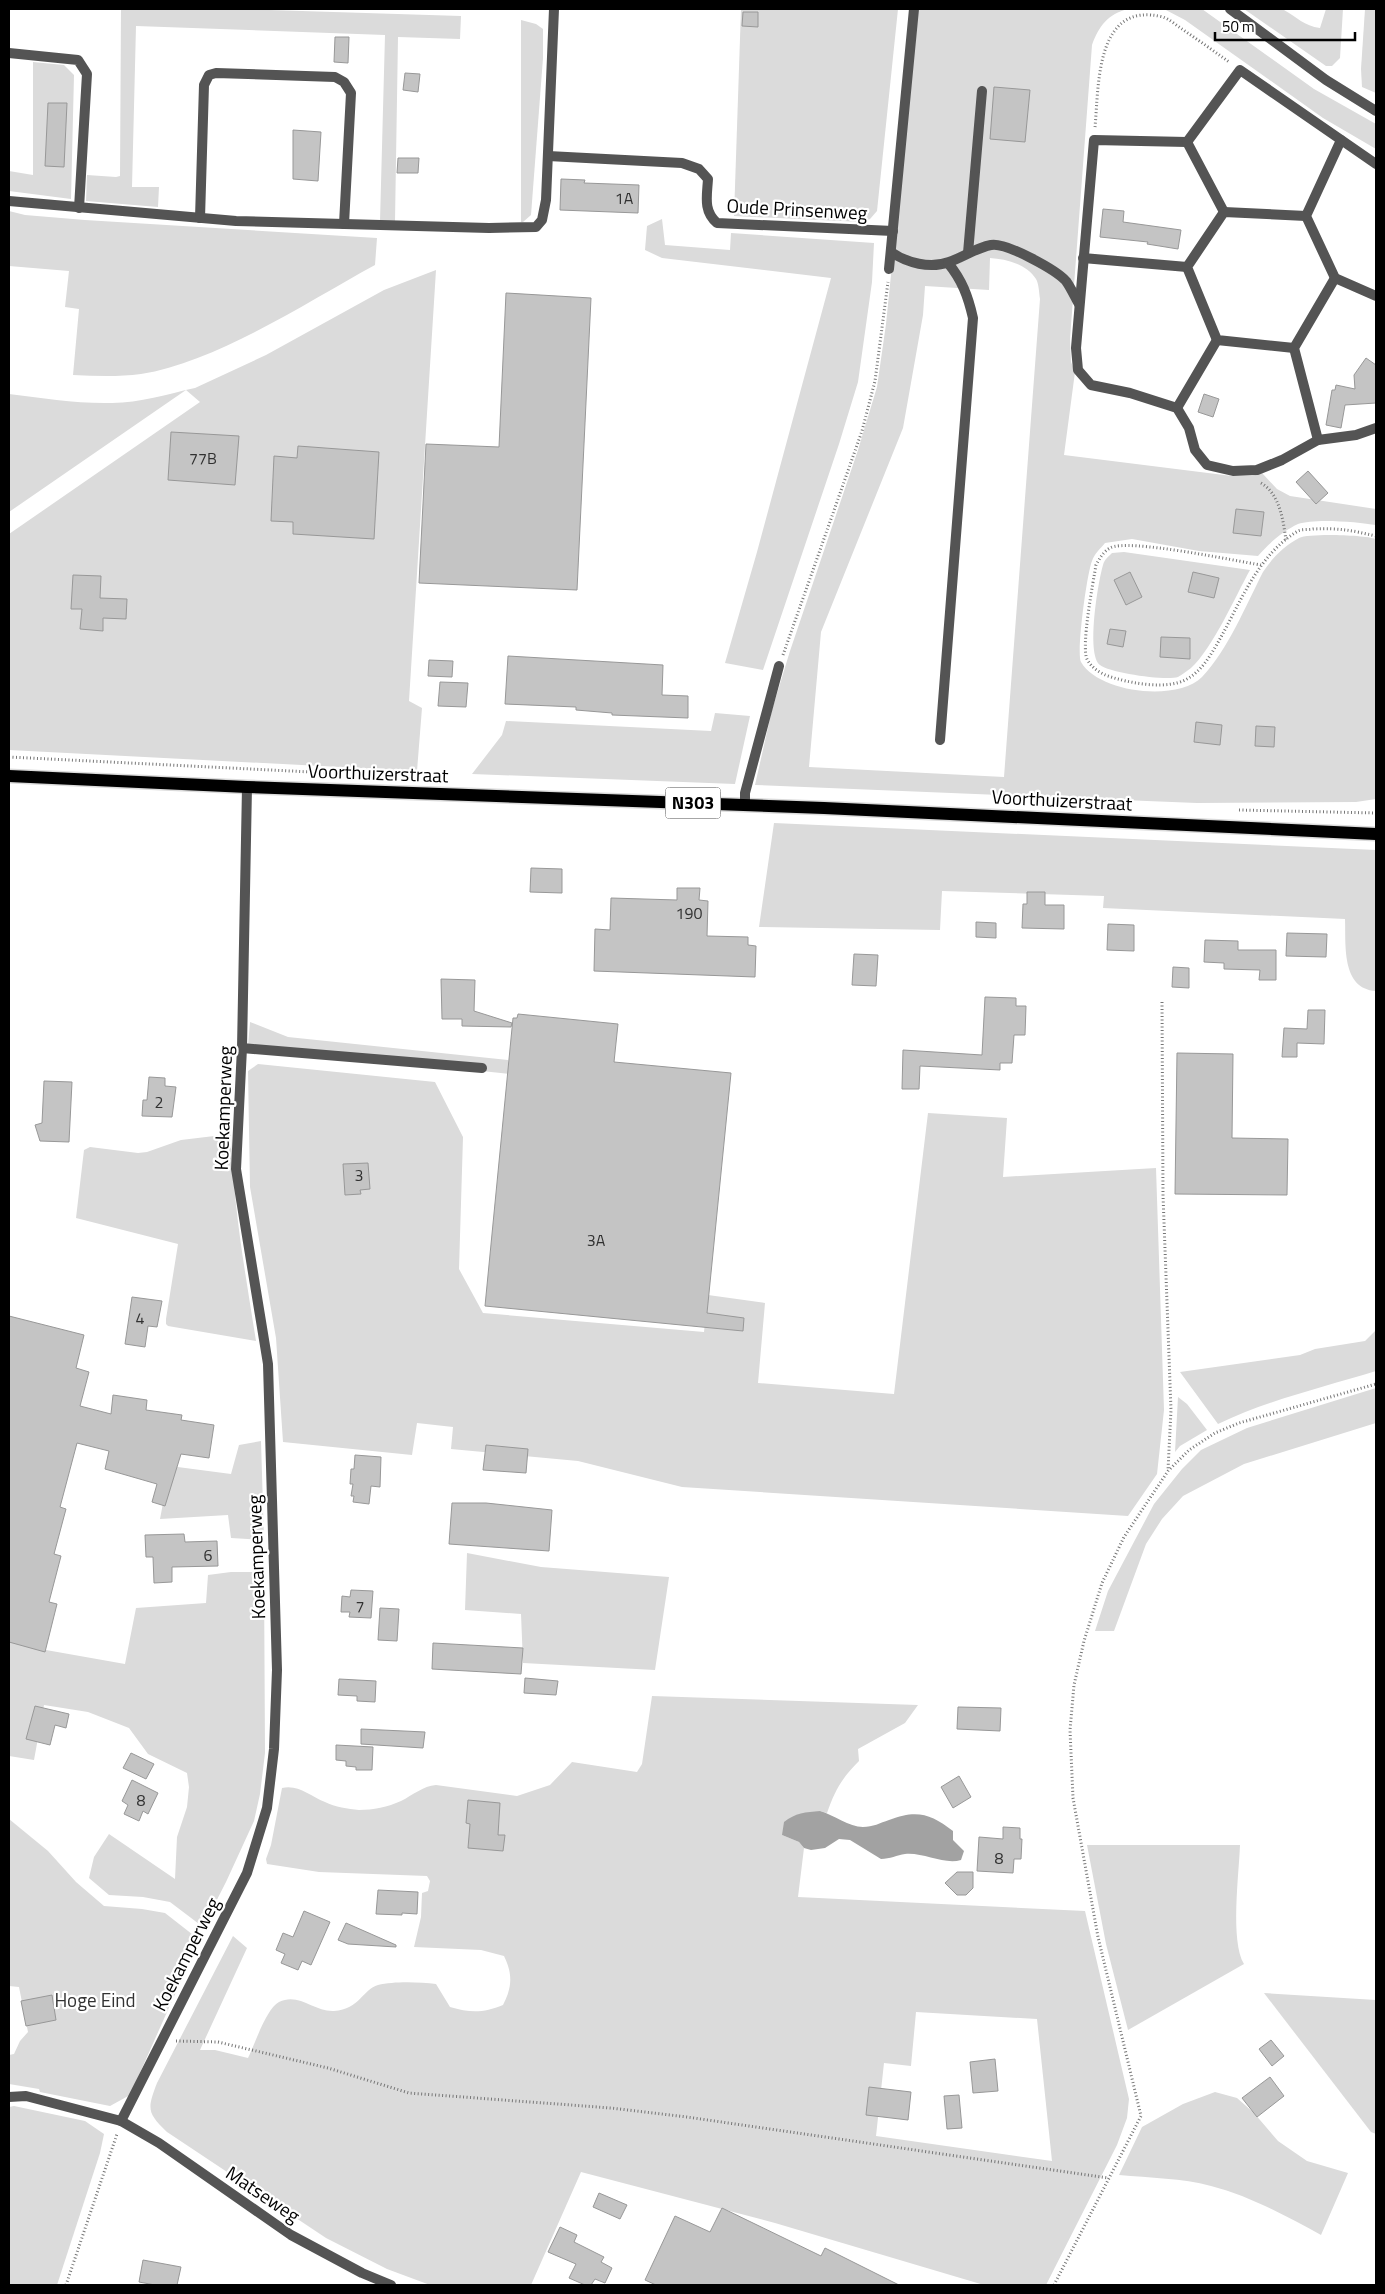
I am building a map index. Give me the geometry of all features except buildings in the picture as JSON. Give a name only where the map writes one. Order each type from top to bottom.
[{"type":"main road","name":"Voorthuizerstraat","points":[[9,776],[247,787],[745,805],[1376,834]]},
{"type":"street","points":[[9,201],[200,218],[490,228],[536,227],[544,211],[554,9]]},
{"type":"street","name":"Oude Prinsenweg","points":[[889,269],[914,9]]},
{"type":"street","points":[[1230,9],[1326,80],[1376,111]]},
{"type":"street","points":[[9,53],[78,60],[87,74],[78,208]]},
{"type":"street","points":[[1187,142],[1240,70],[1376,164]]},
{"type":"street","points":[[200,218],[204,85],[209,75],[216,73],[335,78],[344,82],[351,93],[344,224]]},
{"type":"street","points":[[968,253],[982,91]]},
{"type":"street","points":[[1187,142],[1094,140],[1079,304],[1076,348],[1078,370],[1092,384],[1130,393],[1177,408],[1189,428],[1195,450],[1208,465],[1233,472],[1257,470],[1282,460],[1318,440],[1356,435],[1376,428]]},
{"type":"street","points":[[1341,140],[1306,216],[1335,278],[1376,296]]},
{"type":"street","points":[[1187,142],[1224,212]]},
{"type":"street","name":"Oude Prinsenweg","points":[[548,156],[682,163],[699,168],[708,179],[706,205],[710,217],[717,223],[893,231]]},
{"type":"street","points":[[1224,212],[1306,216]]},
{"type":"street","points":[[1187,267],[1224,212]]},
{"type":"street","points":[[891,252],[904,261],[928,265],[948,263],[968,253],[994,244],[1012,248],[1065,280],[1079,304]]},
{"type":"street","points":[[1083,258],[1187,267]]},
{"type":"street","points":[[940,740],[972,318],[967,292],[958,275],[948,263]]},
{"type":"street","points":[[1187,267],[1216,340]]},
{"type":"street","points":[[1318,440],[1294,348],[1335,278]]},
{"type":"street","points":[[1216,340],[1294,348]]},
{"type":"street","points":[[1177,408],[1216,340]]},
{"type":"street","points":[[745,805],[748,784],[779,666]]},
{"type":"street","name":"Koekamperweg","points":[[122,2121],[247,1873],[266,1808],[274,1749],[277,1670],[268,1364],[236,1168],[242,1048],[247,787]]},
{"type":"street","points":[[242,1048],[482,1068]]},
{"type":"street","name":"Matseweg","points":[[9,2097],[26,2096],[122,2121],[159,2144],[291,2235],[362,2273],[391,2285]]},
{"type":"path","points":[[1094,140],[1102,51],[1114,26],[1127,14],[1141,12],[1164,17],[1240,70]]},
{"type":"path","points":[[779,666],[862,431],[875,381],[889,269]]},
{"type":"path","points":[[1233,472],[1254,478],[1268,487],[1279,505],[1286,540]]},
{"type":"path","points":[[1261,565],[1154,547],[1127,545],[1112,547],[1101,555],[1096,565],[1085,644],[1087,658],[1095,669],[1110,677],[1138,684],[1164,684],[1185,681],[1198,671],[1211,655],[1261,565],[1275,548],[1300,530],[1337,528],[1357,530],[1376,536]]},
{"type":"path","points":[[1162,1002],[1163,1195],[1171,1410],[1168,1471]]},
{"type":"path","points":[[1054,2285],[1141,2116],[1096,1928],[1073,1798],[1070,1730],[1074,1685],[1084,1641],[1102,1584],[1124,1537],[1168,1471],[1189,1450],[1239,1423],[1376,1384]]},
{"type":"path","points":[[161,2041],[218,2042],[328,2068],[409,2093],[611,2108],[687,2117],[1108,2178]]},
{"type":"path","points":[[66,2285],[122,2121]]},
{"type":"green space","points":[[121,9],[239,9],[461,16],[460,39],[398,37],[395,221],[380,221],[385,35],[136,26],[132,187],[159,187],[158,207],[86,201],[87,175],[120,176]]},
{"type":"green space","points":[[741,9],[898,9],[877,211],[870,219],[862,222],[734,216]]},
{"type":"green space","points":[[918,9],[1128,9],[1115,14],[1105,22],[1092,45],[1070,339],[1071,362],[1075,372],[1064,455],[1232,476],[1252,476],[1262,473],[1277,489],[1290,496],[1376,509],[1376,525],[1325,521],[1305,522],[1287,530],[1258,556],[1199,551],[1132,539],[1105,543],[1094,556],[1090,568],[1081,629],[1081,662],[1090,673],[1104,681],[1121,687],[1157,691],[1175,690],[1190,685],[1202,677],[1220,654],[1236,627],[1263,572],[1274,557],[1283,549],[1299,538],[1314,535],[1376,539],[1376,799],[1356,802],[1197,803],[755,785],[772,710],[790,651],[858,450],[877,387],[886,324]],"holes":[[[990,258],[1016,263],[1032,274],[1038,283],[1040,299],[1004,777],[809,767],[821,632],[903,428],[923,315],[925,286],[989,290]]]},
{"type":"green space","points":[[1164,9],[1202,9],[1314,89],[1376,124],[1376,149],[1323,118],[1185,20]]},
{"type":"green space","points":[[1244,9],[1281,9],[1305,23],[1320,28],[1326,9],[1343,9],[1340,58],[1332,66],[1326,66]]},
{"type":"green space","points":[[1365,9],[1376,9],[1376,93],[1362,87],[1361,69]]},
{"type":"green space","points":[[521,20],[536,24],[543,29],[543,58],[531,215],[523,222],[521,222]]},
{"type":"green space","points":[[33,62],[64,65],[74,75],[71,199],[9,191],[9,171],[33,175]]},
{"type":"green space","points":[[9,211],[25,215],[85,220],[377,238],[375,265],[261,329],[200,357],[141,374],[115,376],[73,375],[79,309],[65,307],[69,271],[9,266]]},
{"type":"green space","points":[[662,219],[665,245],[730,250],[731,233],[874,243],[872,282],[858,382],[763,670],[725,663],[831,278],[662,258],[645,250],[647,226]]},
{"type":"green space","points":[[436,270],[409,701],[422,708],[417,771],[9,750],[9,534],[200,402],[186,390],[195,388],[266,355],[384,290]]},
{"type":"green space","points":[[186,390],[9,512],[9,394],[73,402],[122,403]]},
{"type":"green space","points":[[1124,552],[1250,570],[1207,648],[1191,668],[1178,677],[1151,677],[1115,671],[1100,665],[1096,658],[1093,633],[1094,617],[1103,565],[1112,553]]},
{"type":"green space","points":[[715,713],[750,716],[735,784],[472,774],[502,735],[506,721],[711,731]]},
{"type":"green space","points":[[774,823],[1376,850],[1376,991],[1365,988],[1351,974],[1346,952],[1345,919],[1103,908],[1104,896],[942,891],[940,930],[759,927]]},
{"type":"green space","points":[[250,1022],[288,1037],[508,1060],[511,1074],[248,1046]]},
{"type":"green space","points":[[258,1064],[435,1082],[463,1137],[459,1269],[483,1313],[704,1332],[708,1295],[765,1303],[758,1383],[894,1394],[928,1113],[1007,1118],[1003,1177],[1156,1168],[1164,1410],[1157,1474],[1128,1516],[682,1487],[578,1461],[451,1449],[453,1427],[417,1423],[412,1455],[283,1442],[276,1338],[250,1187],[248,1071]]},
{"type":"green space","points":[[231,1134],[237,1212],[256,1341],[168,1326],[166,1319],[178,1244],[76,1218],[84,1150],[90,1147],[138,1153],[147,1152],[181,1140]]},
{"type":"green space","points":[[1376,1330],[1376,1371],[1276,1401],[1218,1424],[1180,1372],[1300,1355],[1315,1349],[1365,1341]]},
{"type":"green space","points":[[1376,1388],[1376,1423],[1244,1464],[1183,1496],[1162,1519],[1146,1544],[1114,1631],[1095,1631],[1108,1591],[1154,1504],[1182,1469],[1201,1450],[1247,1428]]},
{"type":"green space","points":[[1178,1397],[1187,1404],[1207,1430],[1180,1446],[1175,1452]]},
{"type":"green space","points":[[261,1441],[264,1540],[231,1538],[228,1515],[160,1519],[170,1466],[231,1474],[239,1445]]},
{"type":"green space","points":[[467,1553],[541,1567],[669,1577],[655,1670],[523,1663],[521,1614],[465,1610]]},
{"type":"green space","points":[[231,1572],[264,1572],[265,1753],[260,1794],[254,1821],[203,1927],[170,1902],[143,1897],[109,1895],[89,1878],[94,1857],[109,1834],[175,1879],[177,1837],[187,1807],[189,1787],[187,1773],[148,1754],[129,1728],[88,1712],[44,1705],[34,1760],[9,1756],[9,1639],[46,1650],[125,1664],[136,1608],[206,1603],[208,1575]]},
{"type":"green space","points":[[652,1696],[918,1705],[905,1723],[858,1749],[859,1761],[840,1785],[827,1813],[820,1811],[782,1835],[799,1842],[804,1848],[798,1897],[1085,1911],[1129,2099],[1127,2118],[1117,2145],[1046,2285],[984,2285],[775,2223],[581,2172],[531,2285],[430,2285],[387,2269],[326,2238],[167,2132],[152,2115],[150,2105],[157,2083],[233,1936],[247,1948],[200,2050],[215,2050],[248,2058],[261,2027],[270,2012],[279,2002],[286,2000],[293,1999],[320,2009],[334,2011],[350,2007],[368,1990],[378,1985],[407,1982],[436,1984],[450,2007],[464,2010],[490,2010],[503,2005],[506,1999],[510,1987],[510,1975],[504,1956],[481,1950],[414,1947],[421,1917],[422,1893],[428,1891],[430,1881],[427,1876],[319,1872],[267,1864],[266,1859],[271,1845],[282,1788],[299,1789],[337,1806],[364,1810],[391,1805],[422,1789],[436,1785],[517,1796],[550,1785],[572,1762],[637,1772],[642,1764]],"holes":[[[916,2012],[1037,2019],[1052,2161],[876,2136],[884,2063],[911,2066]]]},
{"type":"green space","name":"Hoge Eind","points":[[9,1819],[48,1851],[76,1882],[104,1906],[165,1913],[197,1938],[189,1954],[192,1956],[130,2095],[110,2106],[9,2084],[9,2055],[14,2054],[20,2041],[28,2032],[19,1987],[9,1986]]},
{"type":"green space","points":[[1087,1845],[1240,1845],[1236,1924],[1237,1940],[1244,1964],[1128,2030],[1106,1944]]},
{"type":"green space","points":[[1264,1993],[1376,2000],[1376,2134],[1371,2132]]},
{"type":"green space","points":[[1215,2092],[1237,2098],[1254,2113],[1278,2141],[1307,2161],[1348,2173],[1321,2235],[1268,2207],[1225,2190],[1189,2181],[1119,2175],[1142,2127],[1183,2104]]},
{"type":"green space","points":[[14,2106],[85,2121],[104,2134],[100,2153],[57,2285],[9,2285],[9,2107]]},
{"type":"shaded area","points":[[820,1811],[852,1825],[863,1827],[873,1826],[908,1815],[923,1815],[938,1821],[953,1831],[953,1840],[964,1851],[961,1860],[954,1861],[912,1854],[881,1859],[850,1840],[839,1839],[825,1848],[811,1850],[804,1848],[799,1842],[782,1835],[784,1822],[788,1819],[801,1814]]}]
